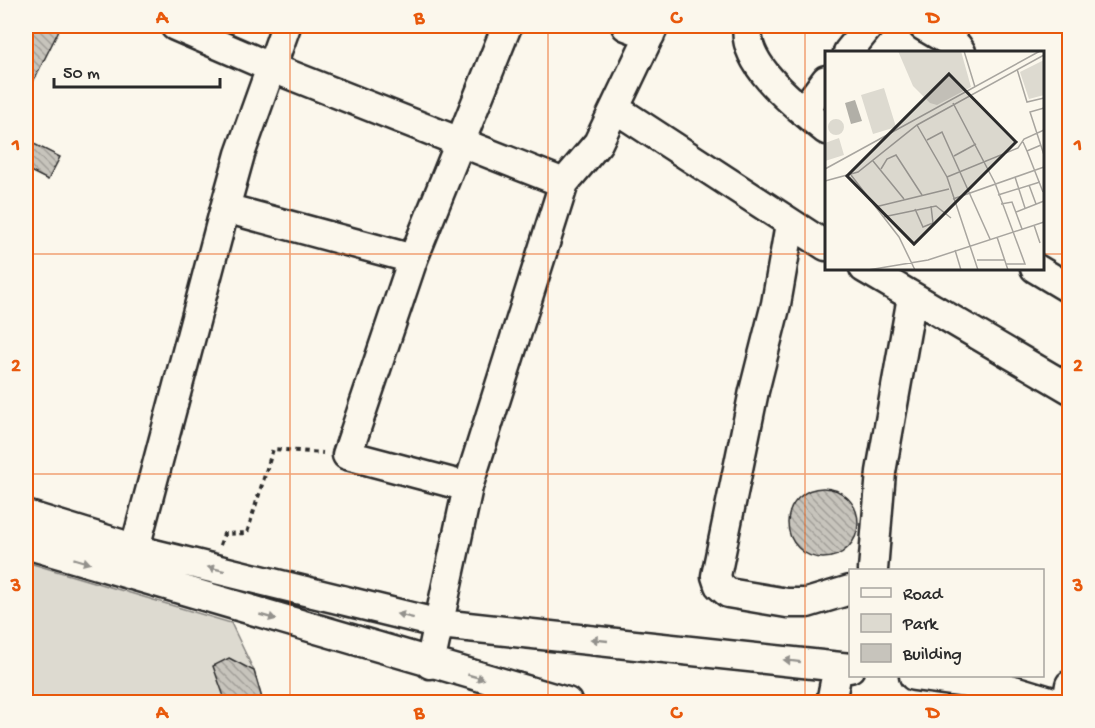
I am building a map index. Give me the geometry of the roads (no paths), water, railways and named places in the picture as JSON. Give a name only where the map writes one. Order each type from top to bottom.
[{"type":"street","points":[[175,26],[270,67],[564,183]]},
{"type":"street","points":[[135,548],[225,208],[270,67],[286,26]]},
{"type":"street","points":[[468,487],[347,455],[412,259],[507,26]]},
{"type":"street","points":[[748,26],[750,50],[760,66],[803,111],[825,128]]},
{"type":"street","points":[[849,51],[869,26]]},
{"type":"street","points":[[923,26],[957,46],[960,51]]},
{"type":"street","points":[[430,664],[468,487],[564,183],[598,143],[616,109],[643,29]]},
{"type":"street","points":[[803,111],[825,81]]},
{"type":"street","points":[[616,109],[825,245]]},
{"type":"street","points":[[225,208],[412,259]]},
{"type":"street","points":[[790,224],[776,304],[754,391],[716,576],[719,585],[728,593],[787,603],[807,603],[849,590]]},
{"type":"street","points":[[867,270],[1070,389]]},
{"type":"street","points":[[1038,270],[1070,289]]},
{"type":"street","points":[[873,569],[881,472],[912,297]]},
{"type":"street","points":[[26,515],[135,548],[440,624],[844,668],[831,702]]},
{"type":"street","points":[[26,544],[430,664],[567,702]]},
{"type":"street","points":[[928,677],[1010,689],[1053,702]]},
{"type":"street","points":[[1067,702],[1070,685]]}]
